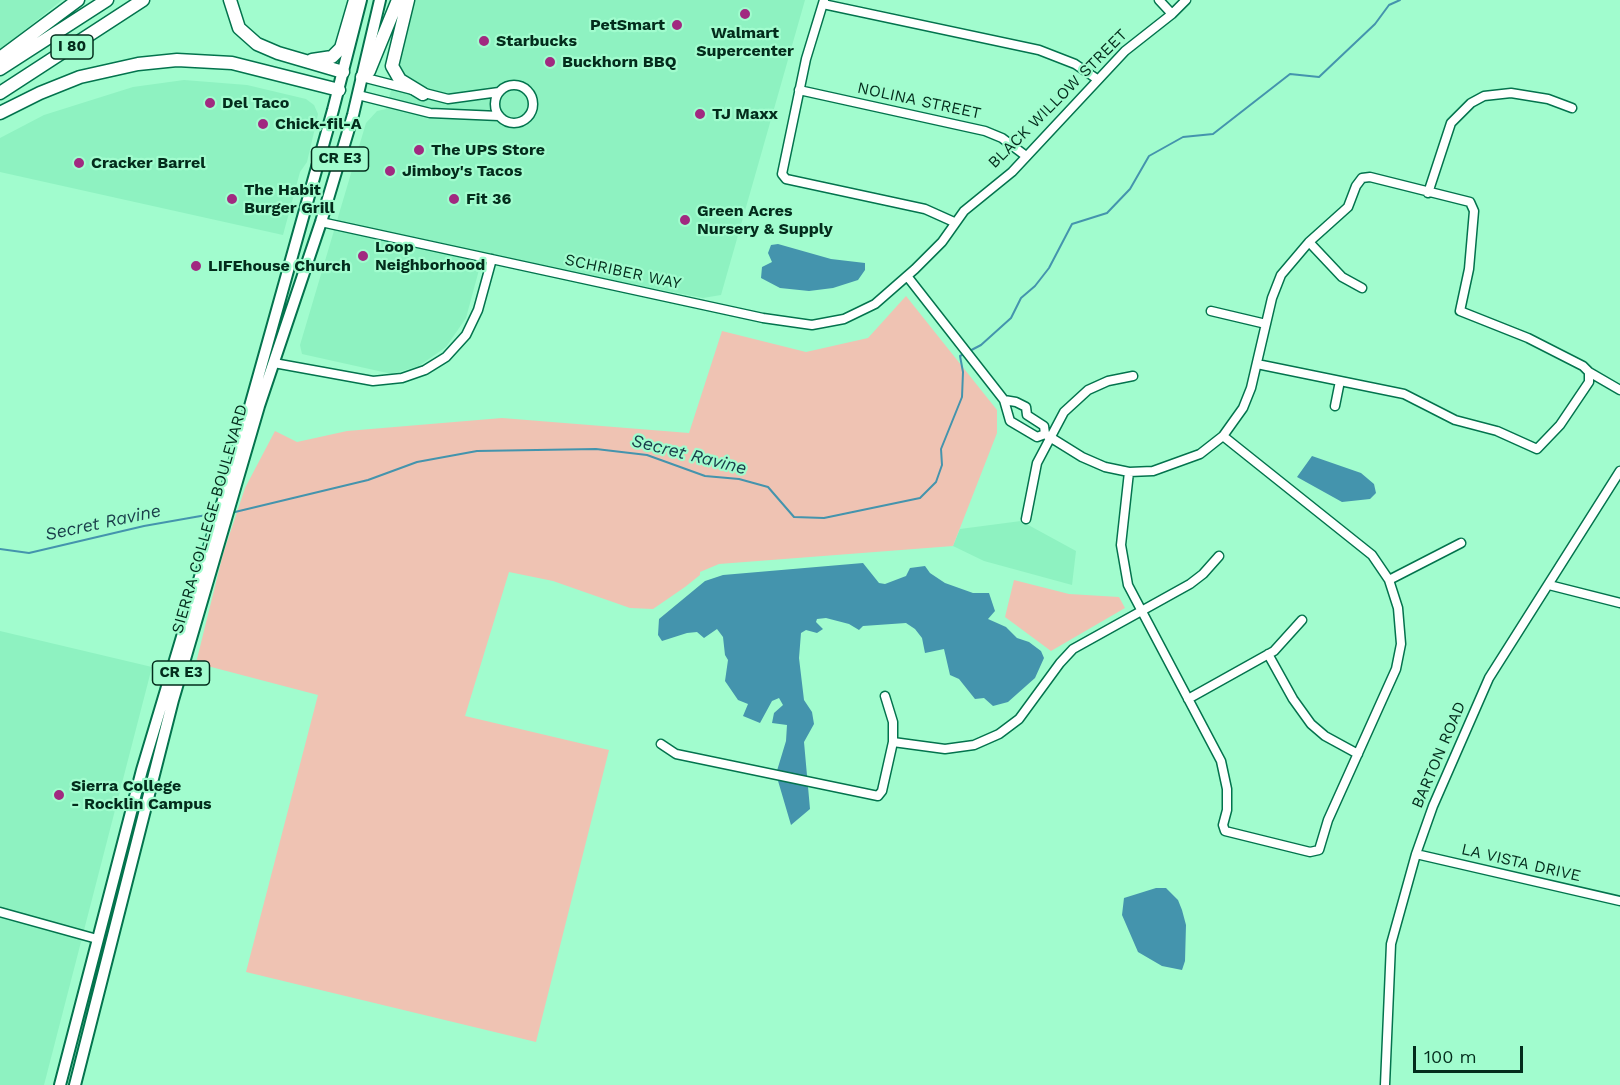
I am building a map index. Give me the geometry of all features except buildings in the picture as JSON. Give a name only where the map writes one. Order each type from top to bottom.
[{"type":"highway","points":[[0,58],[78,0]]},
{"type":"highway","name":"I 80","points":[[0,69],[107,0]]},
{"type":"highway","name":"I 80","points":[[0,93],[143,0]]},
{"type":"highway","points":[[230,0],[234,18],[248,37],[267,49],[343,72]]},
{"type":"highway","points":[[302,61],[325,59],[337,53],[343,43],[355,0]]},
{"type":"highway","points":[[362,77],[369,71],[398,0]]},
{"type":"highway","points":[[408,0],[392,66],[400,80],[423,94]]},
{"type":"highway","points":[[0,113],[40,93],[80,77],[118,67],[177,60],[232,63],[339,90]]},
{"type":"main road","name":"SIERRA COLLEGE BOULEVARD","points":[[75,1085],[104,941],[149,744],[197,591],[339,90],[361,0]]},
{"type":"main road","name":"SIERRA COLLEGE BOULEVARD","points":[[60,1085],[274,363],[321,222],[358,95],[380,0]]},
{"type":"main road","points":[[343,72],[362,77]]},
{"type":"main road","points":[[339,90],[358,95]]},
{"type":"main road","points":[[262,361],[274,363]]},
{"type":"street","points":[[1159,0],[1172,14]]},
{"type":"street","name":"BLACK WILLOW STREET","points":[[907,276],[942,242],[954,222],[979,196],[1011,172],[1097,79],[1144,33],[1172,14],[1186,0]]},
{"type":"street","points":[[954,222],[925,208],[786,179],[781,169],[799,90],[824,2],[1039,50],[1075,64],[1097,79]]},
{"type":"street","points":[[358,95],[430,113],[499,116],[508,122],[519,122],[531,113],[533,101],[528,91],[522,86],[510,85],[499,92],[448,99],[362,77]]},
{"type":"street","name":"NOLINA STREET","points":[[799,90],[978,129],[1002,138],[1026,156]]},
{"type":"street","points":[[499,92],[495,104],[499,116]]},
{"type":"street","points":[[1428,193],[1451,123],[1471,103],[1484,96],[1511,93],[1548,99],[1572,108]]},
{"type":"street","points":[[907,276],[1004,400],[1010,421],[1037,437],[1048,436],[1093,462],[1129,472],[1153,471],[1200,454],[1223,436],[1243,408],[1257,364],[1272,297],[1281,275],[1309,242],[1348,207],[1356,186],[1362,178],[1370,177],[1470,202],[1474,211],[1469,268],[1460,311],[1528,338],[1620,390]]},
{"type":"street","name":"SCHRIBER WAY","points":[[321,222],[763,318],[812,325],[836,321],[875,304],[907,276]]},
{"type":"street","points":[[1309,242],[1342,277],[1362,288]]},
{"type":"street","points":[[274,363],[373,381],[402,378],[425,370],[446,357],[466,335],[477,310],[492,259]]},
{"type":"street","points":[[1211,311],[1266,324]]},
{"type":"street","points":[[1257,364],[1404,394],[1455,420],[1497,431],[1537,449],[1560,425],[1586,388],[1589,372]]},
{"type":"street","points":[[1026,519],[1037,463],[1048,436],[1065,412],[1080,396],[1096,386],[1133,376]]},
{"type":"street","points":[[1335,406],[1340,381]]},
{"type":"street","points":[[1004,400],[1026,407],[1027,415],[1044,426],[1048,436]]},
{"type":"street","points":[[1017,425],[1027,415]]},
{"type":"street","points":[[1129,472],[1122,558],[1128,585],[1140,612],[1221,761],[1228,801],[1223,825],[1225,831],[1310,852],[1319,850],[1328,820],[1391,681],[1399,656],[1400,619],[1389,580],[1365,549],[1223,436]]},
{"type":"street","name":"BARTON ROAD","points":[[1385,1085],[1391,944],[1416,854],[1433,806],[1489,678],[1620,471]]},
{"type":"street","points":[[1389,580],[1461,543]]},
{"type":"street","points":[[893,742],[945,749],[974,745],[999,734],[1019,719],[1073,649],[1197,579],[1219,556]]},
{"type":"street","points":[[1549,585],[1620,603]]},
{"type":"street","points":[[1188,699],[1281,645],[1302,620]]},
{"type":"street","points":[[1268,654],[1293,699],[1311,724],[1324,736],[1358,754]]},
{"type":"street","points":[[661,744],[676,754],[878,796],[882,791],[893,742],[892,722],[885,696]]},
{"type":"street","name":"LA VISTA DRIVE","points":[[1416,854],[1620,901]]},
{"type":"street","points":[[0,912],[104,941]]},
{"type":"shaded area","points":[[0,0],[62,0],[0,50]]},
{"type":"shaded area","points":[[415,0],[805,0],[721,295],[703,298],[483,255],[466,318],[446,347],[419,366],[392,374],[302,354],[300,345],[366,123],[377,111],[386,109]]},
{"type":"shaded area","points":[[184,80],[247,85],[306,99],[314,105],[318,114],[307,162],[300,172],[283,235],[0,172],[0,138],[44,115],[133,87]]},
{"type":"shaded area","points":[[906,296],[997,410],[997,433],[953,546],[719,564],[700,572],[700,575],[685,587],[653,609],[630,608],[553,581],[509,572],[465,716],[609,750],[536,1042],[246,972],[318,695],[196,663],[223,554],[245,488],[275,431],[297,442],[347,431],[502,418],[689,433],[722,331],[806,352],[868,338]]},
{"type":"shaded area","points":[[1021,521],[1076,551],[1072,585],[984,561],[953,546],[960,529]]},
{"type":"shaded area","points":[[1014,580],[1069,594],[1119,597],[1125,608],[1051,651],[1005,617]]},
{"type":"shaded area","name":"Sierra College - Rocklin Campus","points":[[0,631],[152,667],[44,1085],[0,1085]]},
{"type":"water","points":[[778,244],[831,259],[865,263],[865,270],[858,280],[833,288],[809,291],[780,288],[761,278],[762,267],[772,262],[768,253],[771,245]]},
{"type":"water","points":[[1312,456],[1361,473],[1374,484],[1376,493],[1370,499],[1342,502],[1297,477]]},
{"type":"water","points":[[863,563],[879,583],[885,584],[906,576],[910,568],[925,566],[930,573],[945,583],[973,593],[989,593],[995,611],[988,619],[1006,627],[1017,638],[1029,642],[1041,651],[1044,658],[1035,678],[1008,702],[993,706],[984,698],[975,699],[959,679],[950,675],[944,649],[925,653],[922,638],[906,623],[863,626],[859,630],[849,624],[826,618],[817,619],[816,622],[823,629],[817,633],[806,630],[801,633],[799,658],[804,700],[812,712],[814,724],[804,742],[810,809],[791,825],[776,774],[786,741],[787,725],[772,723],[774,713],[783,705],[779,698],[772,701],[760,723],[743,716],[748,704],[738,700],[725,681],[728,660],[725,655],[723,637],[717,629],[704,638],[697,632],[662,641],[658,635],[659,619],[705,581],[723,575]]},
{"type":"water","points":[[1156,888],[1166,888],[1178,900],[1182,910],[1186,925],[1185,961],[1182,970],[1162,966],[1138,952],[1122,915],[1124,898]]},
{"type":"waterway","name":"Secret Ravine","points":[[235,512],[368,480],[417,462],[477,451],[596,449],[647,455],[705,476],[739,479],[768,487],[794,517],[824,518],[920,498],[936,482],[942,465],[941,449],[962,397],[963,372],[960,356],[981,345],[1011,318],[1021,298],[1035,286],[1049,268],[1072,224],[1107,213],[1130,189],[1149,156],[1183,137],[1213,134],[1290,74],[1319,77],[1375,24],[1389,5],[1400,0]]},
{"type":"waterway","name":"Secret Ravine","points":[[0,549],[29,553],[144,526],[212,514]]},
{"type":"place","name":"Walmart Supercenter","points":[[745,14]]},
{"type":"place","name":"PetSmart","points":[[677,25]]},
{"type":"place","name":"Starbucks","points":[[484,41]]},
{"type":"place","name":"Buckhorn BBQ","points":[[550,62]]},
{"type":"place","name":"Del Taco","points":[[210,103]]},
{"type":"place","name":"TJ Maxx","points":[[700,114]]},
{"type":"place","name":"Chick-fil-A","points":[[263,124]]},
{"type":"place","name":"The UPS Store","points":[[419,150]]},
{"type":"place","name":"Cracker Barrel","points":[[79,163]]},
{"type":"place","name":"Jimboy's Tacos","points":[[390,171]]},
{"type":"place","name":"The Habit Burger Grill","points":[[232,199]]},
{"type":"place","name":"Fit 36","points":[[454,199]]},
{"type":"place","name":"Green Acres Nursery & Supply","points":[[685,220]]},
{"type":"place","name":"Loop Neighborhood","points":[[363,256]]},
{"type":"place","name":"LIFEhouse Church","points":[[196,266]]},
{"type":"place","name":"Sierra College - Rocklin Campus","points":[[59,795]]}]
